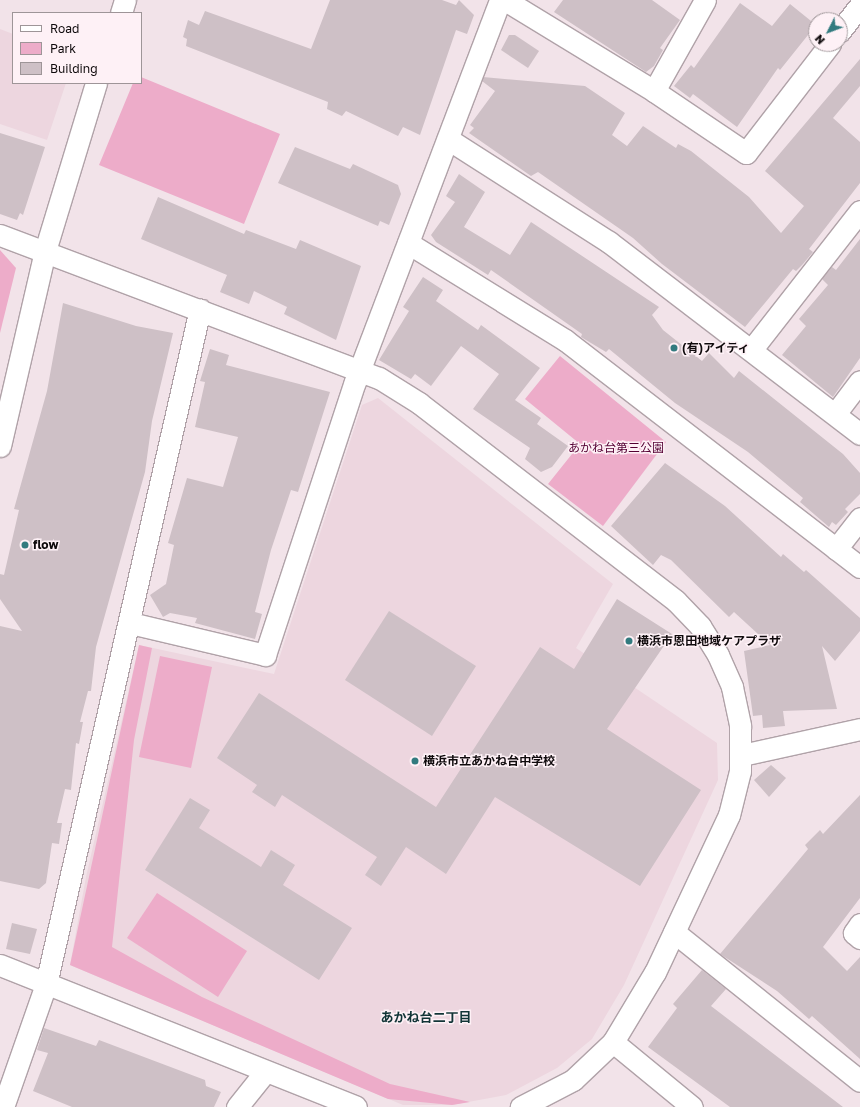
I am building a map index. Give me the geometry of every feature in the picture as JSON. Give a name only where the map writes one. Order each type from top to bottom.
[{"type":"street","points":[[121,12],[126,0]]},
{"type":"street","points":[[130,623],[265,655],[360,370],[500,0]]},
{"type":"street","points":[[505,0],[654,91],[746,154],[824,52]]},
{"type":"street","points":[[654,91],[705,0]]},
{"type":"street","points":[[848,17],[855,5]]},
{"type":"street","points":[[0,446],[45,251],[96,84]]},
{"type":"street","points":[[448,139],[609,242],[752,349],[860,434]]},
{"type":"street","points":[[752,349],[860,211]]},
{"type":"street","points":[[0,235],[360,370],[419,403],[676,601],[700,626],[732,687],[740,726],[742,755],[729,815],[674,932],[612,1042],[573,1080],[521,1107]]},
{"type":"street","points":[[408,243],[565,340],[860,567]]},
{"type":"street","points":[[3,1107],[46,984],[130,623],[200,309]]},
{"type":"street","points":[[835,414],[860,381]]},
{"type":"street","points":[[836,549],[860,518]]},
{"type":"street","points":[[742,755],[860,729]]},
{"type":"street","points":[[860,924],[854,933],[860,938]]},
{"type":"street","points":[[674,932],[860,1081]]},
{"type":"street","points":[[0,965],[265,1072],[356,1107]]},
{"type":"street","points":[[612,1042],[692,1107]]},
{"type":"street","points":[[237,1107],[265,1072]]},
{"type":"shaded area","points":[[0,29],[12,34],[12,84],[66,84],[47,140],[0,124]]},
{"type":"shaded area","name":"横浜市立あかね台中学校","points":[[378,398],[613,584],[576,648],[717,743],[718,780],[624,985],[592,1039],[557,1068],[506,1095],[452,1105],[403,1105],[70,965],[86,877],[139,645],[274,674],[362,405]]},
{"type":"green space","points":[[142,77],[280,134],[244,224],[99,165],[133,84],[142,84]]},
{"type":"green space","points":[[0,250],[16,268],[0,333]]},
{"type":"green space","name":"あかね台第三公園","points":[[560,356],[666,442],[603,526],[548,484],[580,444],[525,399]]},
{"type":"green space","points":[[139,645],[152,648],[134,740],[112,947],[202,997],[390,1084],[470,1102],[452,1105],[388,1099],[70,965]]},
{"type":"green space","points":[[160,656],[212,667],[191,768],[139,757]]},
{"type":"green space","points":[[157,893],[247,951],[218,997],[127,938]]},
{"type":"building","points":[[330,0],[442,0],[456,5],[459,0],[474,15],[467,34],[456,30],[420,135],[403,127],[398,136],[346,111],[342,116],[327,109],[328,102],[186,46],[187,39],[183,37],[188,20],[199,25],[205,11],[311,49]]},
{"type":"building","points":[[563,0],[652,0],[680,20],[660,48],[663,50],[654,66],[646,72],[554,12]]},
{"type":"building","points":[[740,3],[772,26],[790,4],[808,19],[808,35],[780,70],[778,68],[737,127],[693,94],[690,98],[674,86],[691,65],[694,68]]},
{"type":"building","points":[[509,35],[515,35],[539,51],[528,68],[501,50]]},
{"type":"building","points":[[860,59],[860,86],[833,118],[860,142],[860,183],[809,249],[813,252],[796,271],[793,269],[745,327],[662,264],[633,238],[538,172],[531,176],[469,133],[474,128],[470,125],[495,91],[482,81],[483,77],[585,86],[625,113],[612,135],[627,146],[643,126],[676,148],[678,144],[691,151],[749,197],[781,233],[804,206],[765,171]]},
{"type":"building","points":[[0,133],[45,147],[23,215],[20,213],[17,220],[0,214]]},
{"type":"building","points":[[295,147],[350,169],[353,164],[398,185],[401,194],[389,225],[380,221],[378,226],[278,183]]},
{"type":"building","points":[[459,174],[485,192],[464,227],[510,255],[531,222],[659,307],[652,315],[663,330],[702,361],[709,353],[734,378],[739,371],[843,454],[860,473],[860,494],[845,509],[848,512],[836,525],[832,522],[829,527],[800,502],[803,498],[748,452],[675,403],[609,349],[606,352],[581,337],[582,334],[491,270],[488,275],[436,242],[431,235],[455,202],[446,196]]},
{"type":"building","points":[[158,197],[244,234],[246,230],[296,249],[300,240],[361,266],[336,340],[284,314],[287,307],[254,291],[249,304],[220,292],[227,275],[141,239]]},
{"type":"building","points":[[860,239],[860,358],[833,397],[782,355],[806,326],[799,319],[828,285],[822,279],[832,267],[836,270]]},
{"type":"building","points":[[423,277],[443,290],[436,301],[478,330],[481,325],[540,368],[515,400],[541,418],[537,424],[568,446],[552,467],[541,472],[525,459],[530,448],[473,409],[499,374],[461,346],[431,386],[415,374],[411,379],[379,360],[409,311],[403,307]]},
{"type":"building","points":[[63,303],[136,326],[173,333],[152,421],[145,472],[96,647],[91,691],[88,691],[80,722],[83,722],[79,744],[76,743],[71,790],[65,789],[57,823],[62,823],[59,844],[52,843],[46,883],[39,889],[0,881],[0,626],[22,631],[0,599],[0,574],[4,575],[19,510],[14,509],[47,391]]},
{"type":"building","points":[[210,349],[229,355],[226,365],[330,392],[298,492],[291,490],[271,550],[255,612],[262,614],[255,639],[195,623],[197,618],[170,613],[163,617],[150,595],[166,584],[174,545],[168,543],[187,478],[223,487],[238,437],[195,427],[205,382],[200,381]]},
{"type":"building","points":[[665,463],[725,506],[781,557],[783,554],[804,572],[806,570],[860,618],[860,631],[835,661],[822,646],[837,709],[783,711],[785,726],[763,728],[762,715],[753,716],[744,651],[770,645],[734,612],[729,617],[671,560],[661,555],[653,565],[611,526]]},
{"type":"building","points":[[617,599],[672,634],[607,729],[701,790],[640,886],[495,797],[446,874],[406,847],[381,886],[365,875],[377,857],[282,795],[275,807],[252,792],[257,785],[217,758],[259,693],[436,807],[540,647],[574,669]]},
{"type":"building","points":[[389,611],[476,666],[432,736],[345,680]]},
{"type":"building","points":[[771,765],[786,778],[769,797],[754,780]]},
{"type":"building","points":[[860,795],[860,898],[823,947],[847,971],[860,957],[860,1059],[812,1016],[809,1019],[777,991],[720,954],[808,849],[805,845],[820,830],[823,834]]},
{"type":"building","points":[[190,798],[210,810],[199,828],[261,867],[271,850],[295,865],[283,885],[352,928],[319,980],[145,870]]},
{"type":"building","points":[[12,923],[37,929],[30,954],[6,949]]},
{"type":"building","points":[[702,970],[726,989],[711,1006],[843,1107],[730,1107],[648,1047],[677,1008],[673,1004]]},
{"type":"building","points":[[44,1028],[96,1046],[99,1040],[205,1080],[206,1086],[221,1092],[214,1107],[72,1107],[33,1091],[48,1053],[37,1050]]},
{"type":"place","name":"(有)アイティ","points":[[674,348]]},
{"type":"place","name":"flow","points":[[25,545]]},
{"type":"place","name":"横浜市恩田地域ケアプラザ","points":[[629,641]]},
{"type":"place","name":"横浜市立あかね台中学校","points":[[415,761]]},
{"type":"district","name":"あかね台二丁目","points":[[426,1017]]}]
